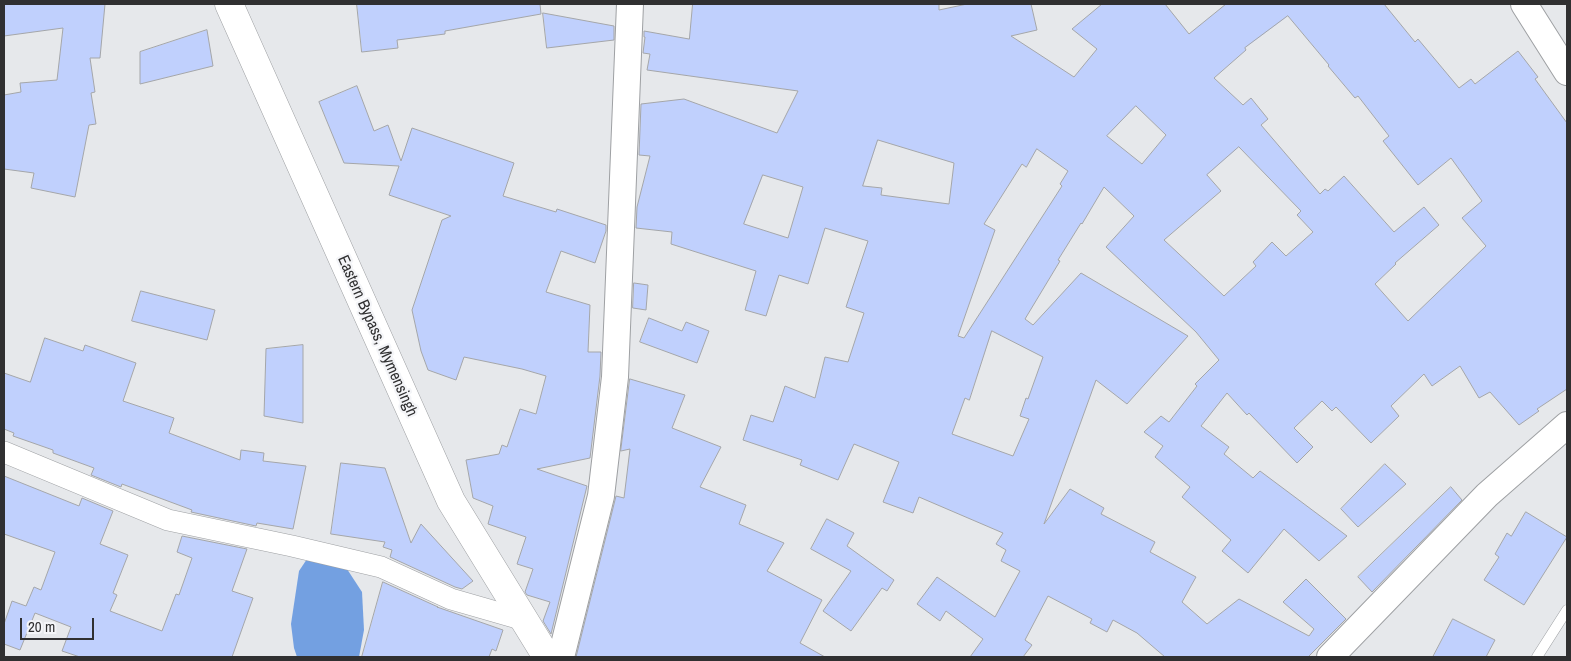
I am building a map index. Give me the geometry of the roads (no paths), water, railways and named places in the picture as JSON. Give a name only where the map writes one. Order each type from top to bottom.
[{"type":"highway","name":"Eastern Bypass, Mymensingh","points":[[229,4],[451,501],[547,657]]},
{"type":"street","points":[[561,657],[601,496],[614,377],[630,4]]},
{"type":"street","points":[[1524,4],[1567,72]]},
{"type":"street","points":[[1330,657],[1488,495],[1567,425]]},
{"type":"street","points":[[4,452],[168,520],[382,567],[452,599],[524,620]]},
{"type":"lane","points":[[1537,657],[1567,610]]},
{"type":"water","points":[[307,559],[347,569],[362,592],[364,630],[359,657],[297,657],[291,624],[299,571]]}]
